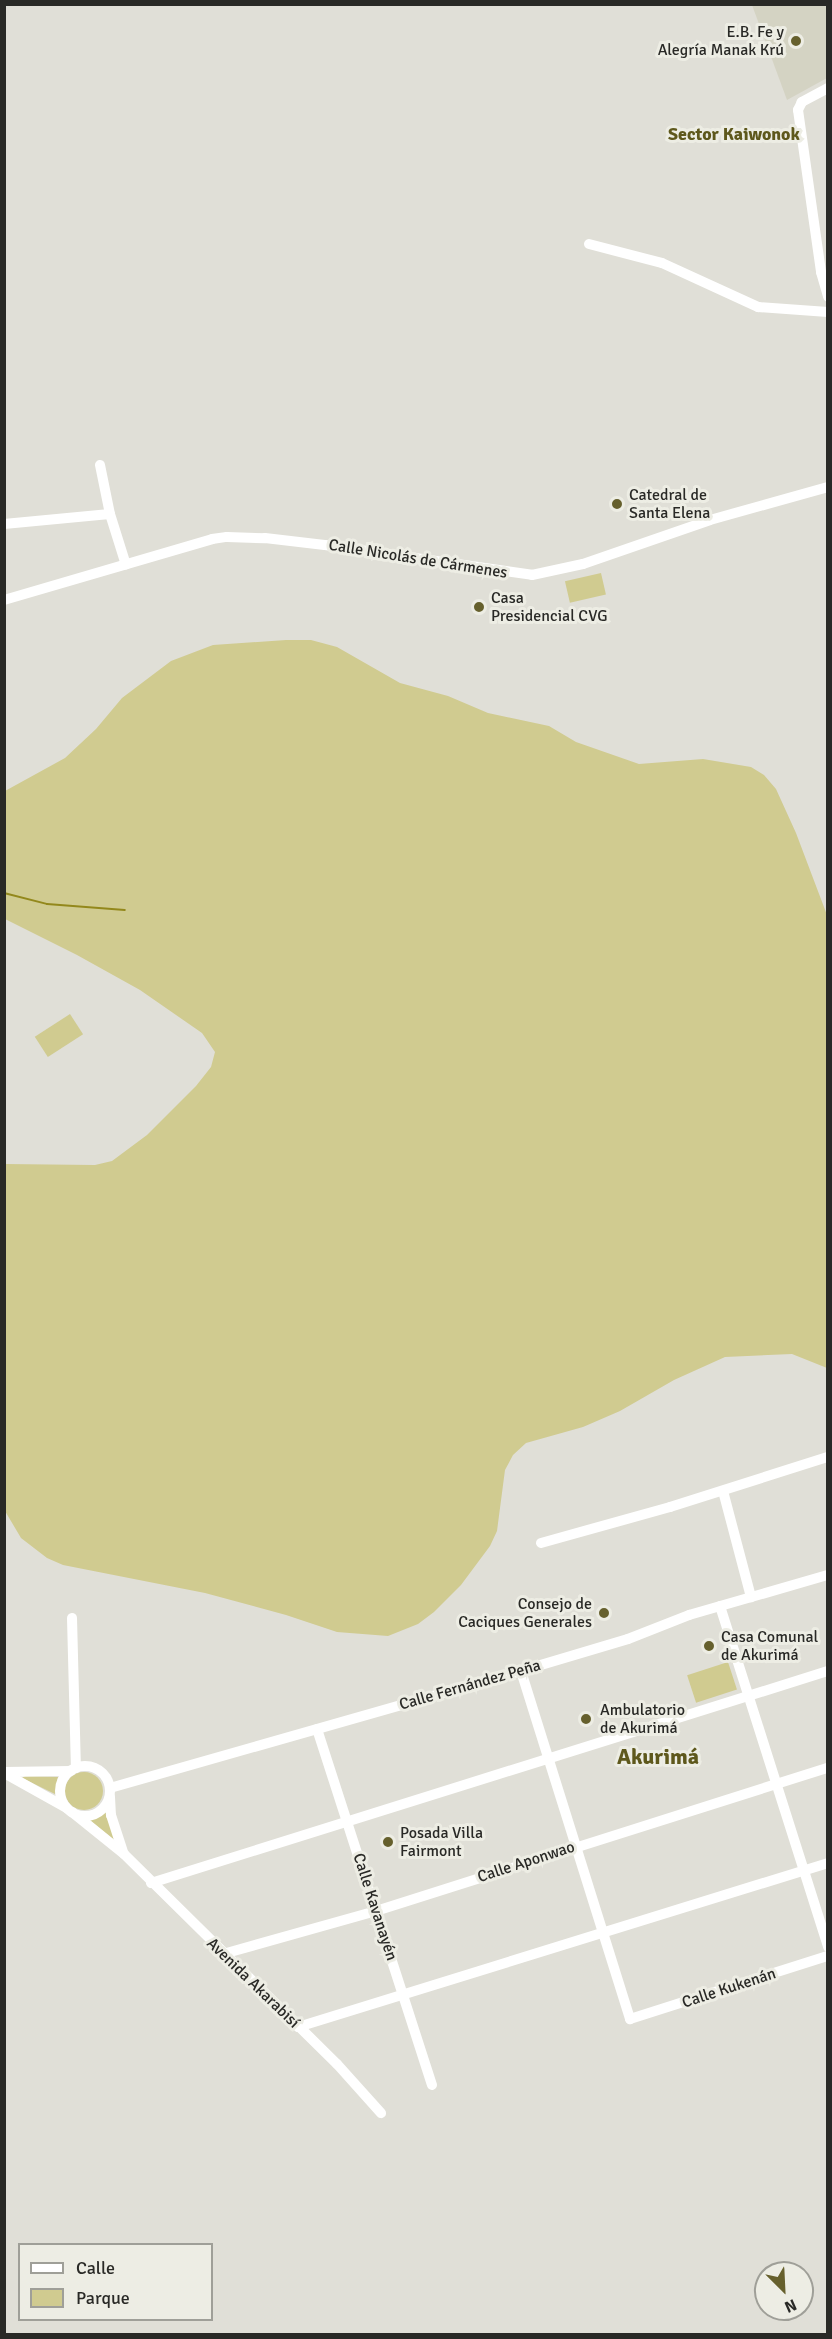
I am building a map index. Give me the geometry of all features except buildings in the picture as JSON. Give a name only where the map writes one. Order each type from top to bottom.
[{"type":"street","points":[[828,88],[798,106],[821,272],[828,297]]},
{"type":"street","points":[[589,244],[662,263],[758,307],[828,312]]},
{"type":"street","points":[[100,465],[110,514],[126,565]]},
{"type":"street","name":"Calle Nicolás de Cármenes","points":[[4,600],[212,539],[265,538],[407,555],[532,575],[583,564],[710,520],[828,487]]},
{"type":"street","points":[[4,524],[110,514]]},
{"type":"street","points":[[541,1543],[723,1491],[828,1458]]},
{"type":"street","points":[[723,1491],[751,1597]]},
{"type":"street","name":"Calle Fernández Peña","points":[[110,1792],[628,1639],[720,1605],[828,1575]]},
{"type":"street","points":[[720,1605],[828,1947]]},
{"type":"street","points":[[72,1618],[73,1770]]},
{"type":"street","points":[[521,1671],[603,1932]]},
{"type":"street","points":[[151,1883],[828,1671]]},
{"type":"street","name":"Calle Kavanayén","points":[[317,1729],[432,2085]]},
{"type":"street","points":[[88,1766],[99,1770],[107,1779],[110,1792],[105,1807],[95,1814],[83,1816],[70,1810],[60,1792],[63,1780],[73,1770],[88,1766]]},
{"type":"street","name":"Calle Aponwao","points":[[223,1954],[376,1911],[575,1846],[828,1768]]},
{"type":"street","name":"Avenida Akarabisí","points":[[4,1772],[73,1770]]},
{"type":"street","name":"Avenida Akarabisí","points":[[4,1772],[70,1810],[124,1854],[381,2113]]},
{"type":"street","name":"Avenida Akarabisí","points":[[110,1792],[111,1815],[124,1854]]},
{"type":"street","points":[[298,2027],[828,1863]]},
{"type":"street","name":"Calle Kukenán","points":[[603,1932],[630,2019],[828,1956]]},
{"type":"shaded area","name":"E.B. Fe y Alegría Manak Krú","points":[[752,5],[827,5],[827,78],[787,100]]},
{"type":"green space","points":[[601,573],[606,594],[570,603],[565,581]]},
{"type":"green space","points":[[311,640],[337,647],[400,683],[448,696],[488,713],[549,726],[576,742],[639,764],[703,759],[751,767],[764,775],[776,789],[796,833],[827,915],[827,1368],[792,1354],[725,1357],[674,1380],[620,1411],[583,1427],[526,1443],[513,1455],[505,1470],[497,1531],[490,1546],[461,1585],[434,1612],[418,1624],[388,1636],[337,1632],[286,1615],[205,1593],[63,1565],[47,1558],[21,1538],[5,1511],[5,1164],[95,1165],[112,1161],[147,1135],[196,1086],[211,1067],[215,1052],[202,1033],[140,990],[5,919],[5,791],[65,758],[96,729],[122,698],[171,661],[213,645]]},
{"type":"green space","points":[[70,1014],[83,1034],[48,1057],[35,1037]]},
{"type":"green space","points":[[728,1662],[737,1690],[696,1703],[687,1675]]},
{"type":"green space","points":[[84,1772],[98,1777],[103,1791],[98,1805],[84,1810],[70,1805],[65,1791],[70,1777]]},
{"type":"green space","points":[[25,1776],[58,1777],[55,1794],[22,1778]]},
{"type":"green space","points":[[107,1810],[115,1841],[87,1818],[98,1816]]},
{"type":"waterway","points":[[4,893],[47,904],[125,910]]},
{"type":"place","name":"E.B. Fe y Alegría Manak Krú","points":[[796,41]]},
{"type":"place","name":"Catedral de Santa Elena","points":[[617,504]]},
{"type":"place","name":"Casa Presidencial CVG","points":[[479,607]]},
{"type":"place","name":"Consejo de Caciques Generales","points":[[604,1613]]},
{"type":"place","name":"Casa Comunal de Akurimá","points":[[709,1646]]},
{"type":"place","name":"Ambulatorio de Akurimá","points":[[586,1719]]},
{"type":"place","name":"Posada Villa Fairmont","points":[[388,1842]]},
{"type":"district","name":"Sector Kaiwonok","points":[[734,134]]},
{"type":"district","name":"Akurimá","points":[[658,1757]]}]
